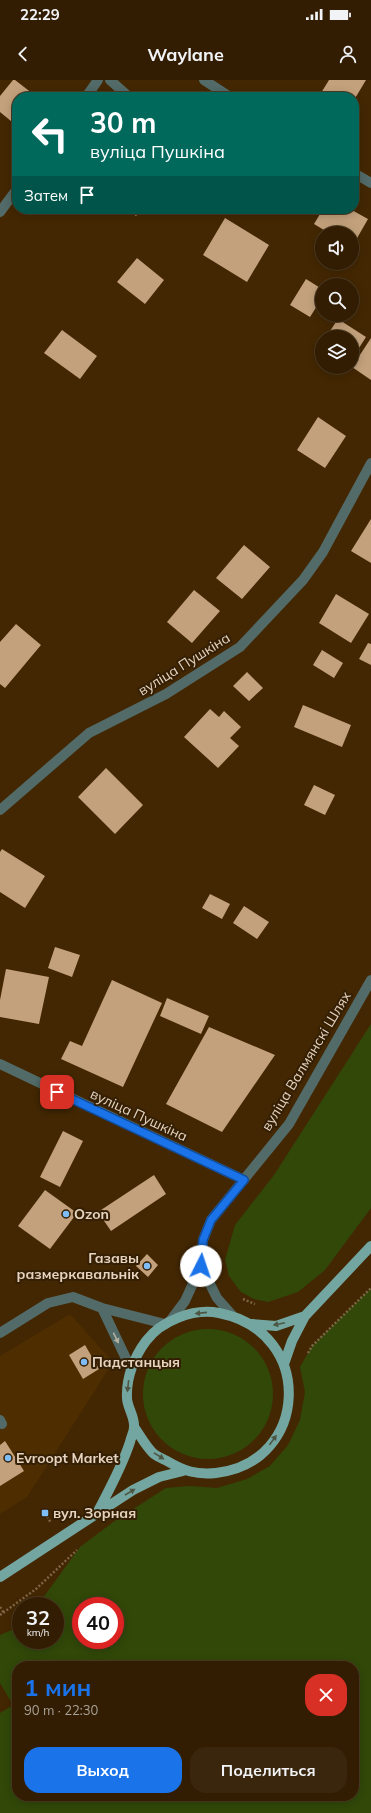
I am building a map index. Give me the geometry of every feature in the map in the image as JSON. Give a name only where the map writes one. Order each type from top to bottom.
[{"type":"main road","points":[[284,1364],[292,1341],[305,1316],[371,1246]]},
{"type":"main road","points":[[0,1578],[133,1490],[159,1477],[183,1471],[206,1474],[228,1472],[250,1463],[267,1449],[280,1431],[288,1409],[289,1386],[284,1364],[277,1349],[266,1335],[252,1324],[232,1316],[212,1312],[191,1314],[167,1323]]},
{"type":"main road","points":[[252,1324],[276,1326],[305,1316]]},
{"type":"main road","name":"вуліца Валмянскі Шлях","points":[[134,1427],[127,1398],[131,1369],[137,1354],[147,1340],[167,1323]]},
{"type":"main road","points":[[134,1427],[154,1454],[183,1471]]},
{"type":"main road","points":[[97,1513],[126,1453],[134,1427]]},
{"type":"street","points":[[90,92],[98,80]]},
{"type":"street","points":[[110,80],[123,92]]},
{"type":"street","points":[[204,80],[222,92]]},
{"type":"street","points":[[359,176],[371,183]]},
{"type":"street","points":[[0,212],[12,196]]},
{"type":"street","name":"вуліца Пушкіна","points":[[0,810],[89,733],[166,694],[240,647],[299,585],[323,552],[371,463]]},
{"type":"street","name":"вуліца Валмянскі Шлях","points":[[167,1323],[185,1301],[201,1266],[203,1240],[211,1220],[289,1124],[371,980]]},
{"type":"street","name":"вуліца Пушкіна","points":[[0,1064],[244,1180]]},
{"type":"street","points":[[201,1266],[217,1298],[232,1316]]},
{"type":"street","points":[[0,1334],[48,1303],[73,1297],[102,1308],[167,1323]]},
{"type":"street","points":[[102,1308],[131,1369]]},
{"type":"path","points":[[0,1607],[4,1613]]},
{"type":"shaded area","points":[[70,1314],[113,1362],[27,1497],[0,1514],[0,1356]]},
{"type":"green space","points":[[371,1024],[371,1208],[325,1270],[298,1292],[268,1302],[254,1299],[241,1292],[229,1276],[225,1260],[235,1225],[274,1175]]},
{"type":"green space","points":[[371,1288],[371,1813],[0,1813],[0,1713],[12,1706],[12,1801],[359,1801],[359,1661],[12,1661],[12,1703],[0,1683],[0,1635],[12,1630],[12,1649],[64,1649],[64,1597],[44,1597],[80,1547],[116,1520],[166,1488],[189,1486],[217,1488],[247,1479],[270,1466],[288,1445],[300,1420],[305,1392],[300,1367],[312,1346]]},
{"type":"green space","points":[[214,1329],[239,1336],[254,1348],[266,1363],[272,1381],[272,1407],[266,1425],[254,1440],[239,1452],[221,1458],[202,1459],[177,1452],[162,1440],[150,1425],[144,1407],[143,1388],[150,1363],[162,1348],[177,1336],[195,1330]]},
{"type":"building","points":[[13,80],[31,92],[12,92],[12,122],[0,112],[0,96]]},
{"type":"building","points":[[329,80],[366,80],[359,92],[322,92]]},
{"type":"building","points":[[320,214],[359,214],[368,219],[359,235],[359,226],[317,226],[314,224]]},
{"type":"building","points":[[225,218],[269,245],[247,282],[203,255]]},
{"type":"building","points":[[137,258],[164,280],[145,304],[117,282]]},
{"type":"building","points":[[306,279],[315,285],[315,309],[310,317],[290,305]]},
{"type":"building","points":[[336,322],[343,322],[355,330],[331,330]]},
{"type":"building","points":[[62,330],[97,356],[80,379],[44,353]]},
{"type":"building","points":[[359,332],[366,337],[359,348]]},
{"type":"building","points":[[371,338],[371,380],[359,372],[359,356]]},
{"type":"building","points":[[318,417],[346,436],[325,468],[297,450]]},
{"type":"building","points":[[371,519],[371,563],[351,551]]},
{"type":"building","points":[[244,545],[270,567],[242,599],[216,578]]},
{"type":"building","points":[[194,590],[220,611],[192,643],[167,622]]},
{"type":"building","points":[[336,594],[369,614],[351,643],[319,623]]},
{"type":"building","points":[[16,624],[41,645],[5,688],[0,684],[0,642]]},
{"type":"building","points":[[368,643],[371,644],[371,665],[359,659]]},
{"type":"building","points":[[322,650],[343,663],[334,678],[313,665]]},
{"type":"building","points":[[247,672],[263,688],[249,701],[233,686]]},
{"type":"building","points":[[303,705],[351,725],[342,747],[294,727]]},
{"type":"building","points":[[210,709],[219,717],[224,711],[241,727],[230,738],[239,746],[218,768],[184,737]]},
{"type":"building","points":[[106,768],[143,805],[115,834],[78,797]]},
{"type":"building","points":[[314,785],[335,795],[325,815],[304,805]]},
{"type":"building","points":[[2,849],[45,876],[25,908],[0,892],[0,852]]},
{"type":"building","points":[[210,894],[230,904],[222,919],[202,908]]},
{"type":"building","points":[[244,906],[269,922],[257,939],[233,923]]},
{"type":"building","points":[[55,947],[80,955],[72,977],[48,968]]},
{"type":"building","points":[[6,969],[49,977],[39,1024],[0,1017],[0,1000]]},
{"type":"building","points":[[112,980],[162,1003],[123,1087],[61,1059],[70,1041],[82,1046]]},
{"type":"building","points":[[167,998],[209,1016],[201,1034],[160,1016]]},
{"type":"building","points":[[209,1027],[275,1055],[222,1132],[166,1104]]},
{"type":"building","points":[[63,1131],[83,1141],[60,1187],[40,1177]]},
{"type":"building","points":[[154,1175],[166,1194],[111,1231],[98,1212]]},
{"type":"building","points":[[45,1190],[77,1213],[50,1249],[18,1226]]},
{"type":"building","name":"Газавы размеркавальнік","points":[[147,1254],[158,1265],[148,1277],[136,1266]]},
{"type":"building","name":"Падстанцыя","points":[[85,1345],[99,1369],[83,1379],[69,1355]]},
{"type":"building","name":"Evroopt Market","points":[[5,1441],[24,1471],[0,1486],[0,1445]]},
{"type":"place","name":"Ozon","points":[[66,1214]]},
{"type":"place","name":"Газавы размеркавальнік","points":[[147,1266]]},
{"type":"place","name":"Падстанцыя","points":[[84,1362]]},
{"type":"place","name":"Evroopt Market","points":[[8,1458]]},
{"type":"place","name":"вул. Зорная","points":[[45,1513]]},
{"type":"route","points":[[57,1092],[244,1180],[211,1220],[203,1240],[201,1266]]}]
